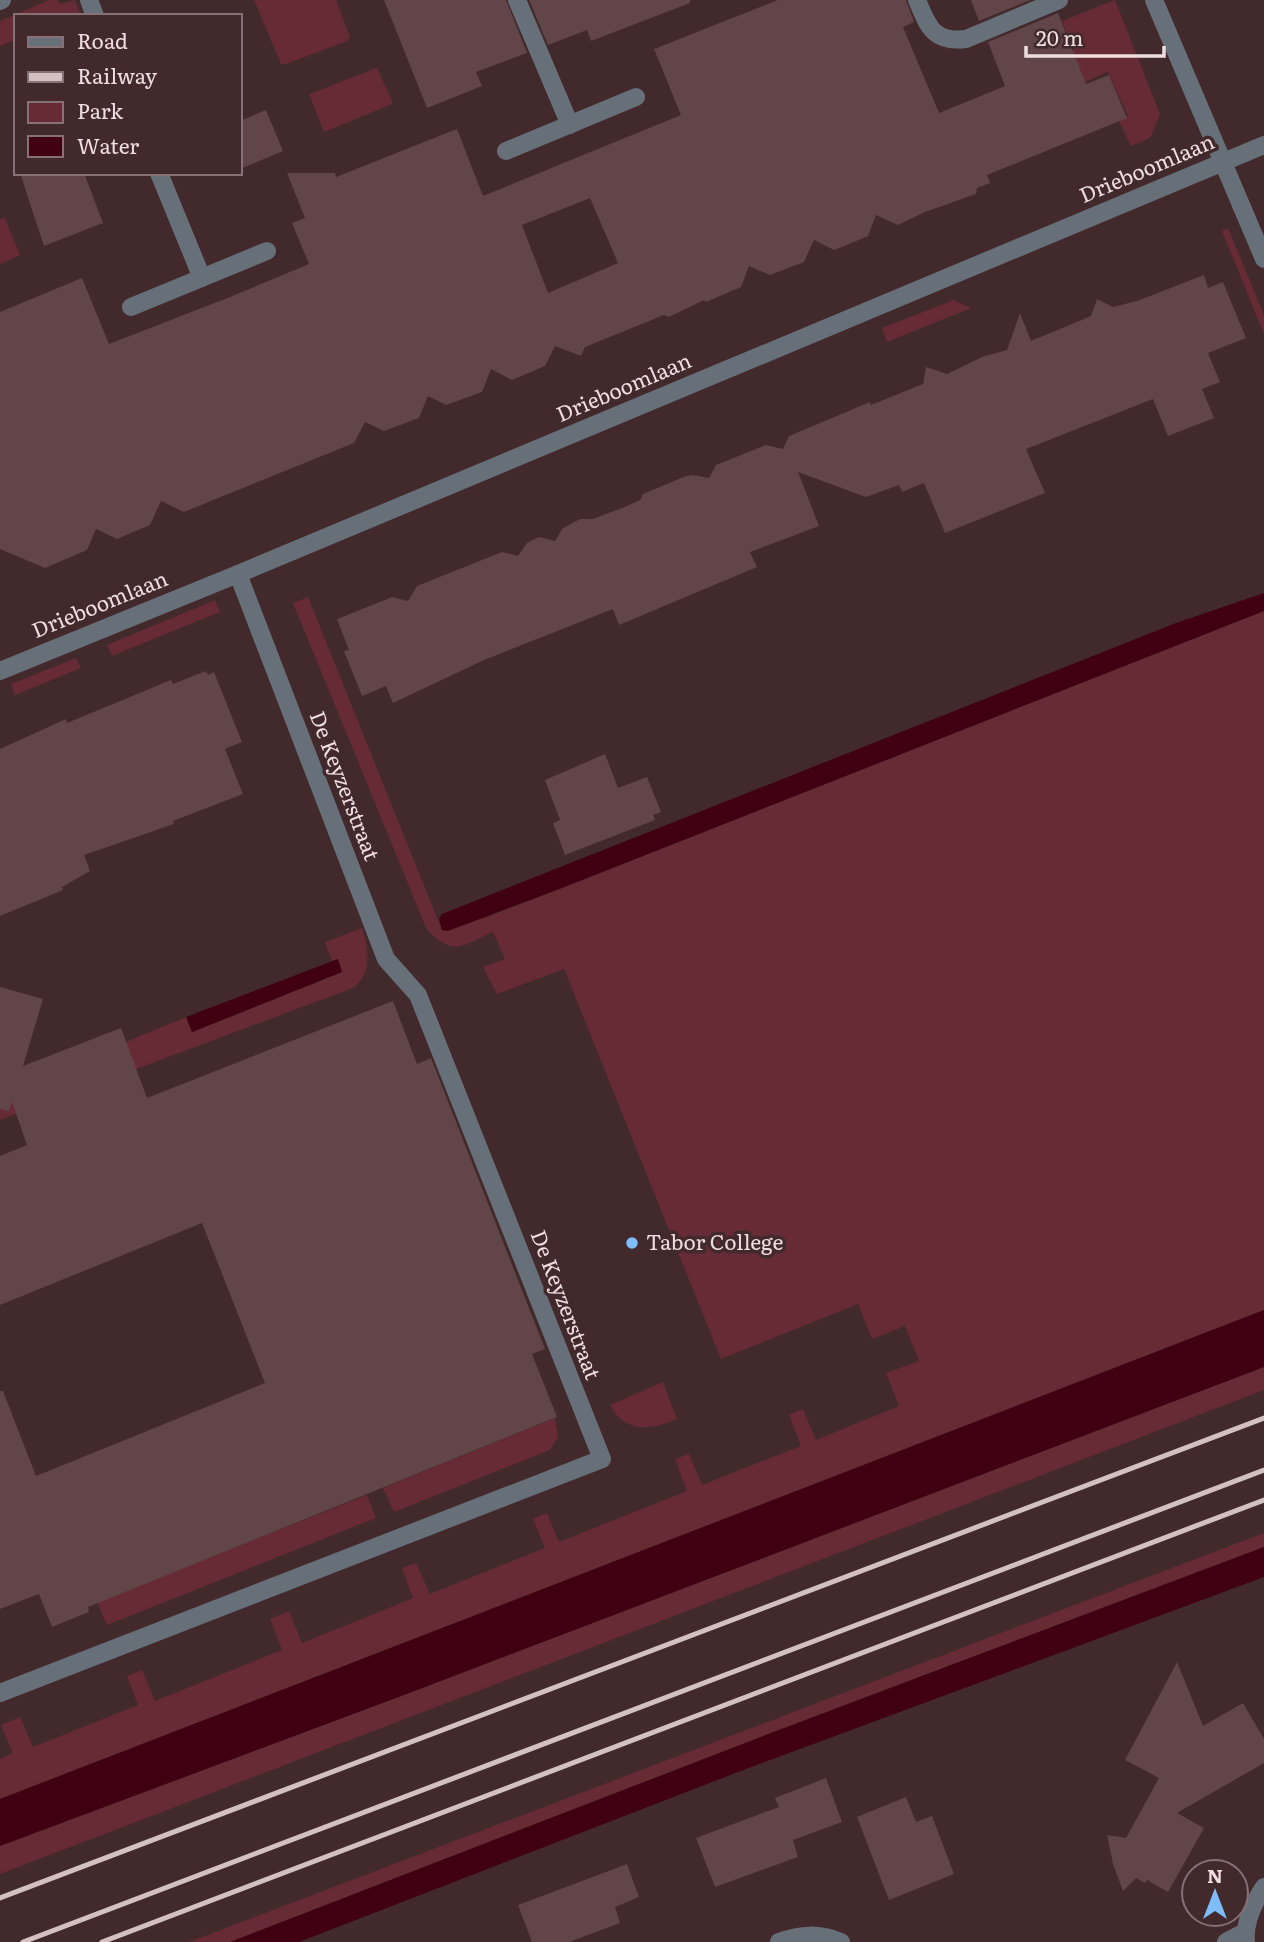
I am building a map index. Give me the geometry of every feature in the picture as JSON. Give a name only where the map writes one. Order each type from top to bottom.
[{"type":"street","points":[[517,0],[570,124]]},
{"type":"street","points":[[917,0],[928,26],[937,35],[953,41],[966,39],[1059,0]]},
{"type":"street","points":[[1154,0],[1264,259]]},
{"type":"street","points":[[506,151],[636,97]]},
{"type":"street","name":"Drieboomlaan","points":[[0,671],[1264,145]]},
{"type":"street","points":[[160,175],[202,278]]},
{"type":"street","points":[[131,307],[267,251]]},
{"type":"street","name":"De Keyzerstraat","points":[[0,1693],[602,1459],[418,995],[386,959],[238,574]]},
{"type":"street","points":[[1226,1942],[1245,1937],[1256,1899],[1264,1887]]},
{"type":"street","points":[[779,1942],[797,1935],[823,1935],[841,1942]]},
{"type":"green space","points":[[49,0],[58,0],[60,4],[75,0],[80,13],[78,14],[16,14]]},
{"type":"green space","points":[[254,0],[336,0],[350,37],[347,41],[281,64]]},
{"type":"green space","points":[[1115,0],[1160,114],[1150,138],[1131,146],[1119,121],[1128,116],[1108,72],[1070,88],[1057,57],[1074,50],[1062,21]]},
{"type":"green space","points":[[14,15],[14,40],[0,46],[0,21]]},
{"type":"green space","points":[[377,68],[392,104],[324,132],[309,94]]},
{"type":"green space","points":[[5,218],[20,255],[0,264],[0,219]]},
{"type":"green space","points":[[1228,228],[1264,315],[1264,334],[1222,231]]},
{"type":"green space","points":[[954,300],[971,308],[887,342],[882,328]]},
{"type":"green space","points":[[308,597],[442,930],[487,917],[562,888],[1264,611],[1264,1310],[0,1799],[0,1759],[13,1753],[1,1725],[20,1717],[33,1747],[138,1705],[127,1676],[142,1670],[155,1701],[282,1650],[270,1619],[289,1611],[302,1643],[413,1598],[402,1568],[416,1563],[430,1594],[545,1548],[533,1519],[547,1513],[559,1542],[687,1491],[675,1459],[689,1454],[702,1485],[801,1446],[789,1415],[803,1409],[816,1440],[899,1406],[886,1373],[919,1361],[905,1326],[872,1339],[858,1304],[721,1359],[564,969],[497,994],[483,967],[505,959],[493,932],[465,945],[451,946],[444,944],[427,930],[293,603]]},
{"type":"green space","points":[[215,600],[220,612],[112,656],[107,645]]},
{"type":"green space","points":[[76,658],[81,668],[15,695],[11,684]]},
{"type":"green space","points":[[362,928],[368,960],[364,975],[353,988],[0,1120],[0,1094],[186,1017],[193,1032],[342,972],[338,959],[332,961],[325,942]]},
{"type":"green space","points":[[1264,1367],[1264,1390],[0,1874],[0,1846]]},
{"type":"green space","points":[[663,1382],[677,1419],[658,1426],[639,1427],[623,1421],[610,1405]]},
{"type":"green space","points":[[555,1418],[558,1437],[550,1450],[394,1512],[383,1488]]},
{"type":"green space","points":[[367,1495],[376,1518],[107,1625],[97,1602]]},
{"type":"green space","points":[[1264,1533],[1264,1547],[771,1733],[230,1942],[189,1942]]},
{"type":"water","points":[[1264,593],[1264,611],[562,888],[448,931],[442,930],[439,919],[442,914],[1176,623]]},
{"type":"water","points":[[338,959],[342,972],[192,1032],[186,1017]]},
{"type":"water","points":[[1264,1310],[1264,1367],[0,1846],[0,1799]]},
{"type":"water","points":[[1264,1547],[1264,1577],[738,1772],[299,1942],[230,1942],[771,1733]]},
{"type":"building","points":[[384,0],[506,0],[527,53],[476,72],[482,86],[427,108]]},
{"type":"building","points":[[529,0],[690,0],[690,3],[591,41],[587,30],[548,45]]},
{"type":"building","points":[[778,0],[906,0],[914,22],[903,27],[939,113],[1005,86],[988,42],[1058,13],[1086,84],[1109,75],[1127,118],[987,175],[990,183],[977,188],[976,194],[925,212],[898,225],[876,215],[868,236],[842,247],[834,250],[814,240],[804,262],[770,275],[749,266],[741,287],[706,302],[704,300],[669,317],[664,315],[585,347],[581,356],[555,346],[545,366],[512,380],[491,369],[482,392],[446,405],[428,396],[419,418],[384,431],[365,422],[354,443],[184,512],[161,501],[150,525],[117,539],[96,529],[87,550],[45,568],[0,549],[0,312],[82,278],[109,344],[230,297],[309,264],[292,223],[305,218],[287,173],[335,173],[336,177],[457,129],[483,196],[681,115],[654,49]],"holes":[[[590,198],[618,263],[548,293],[522,225]]]},
{"type":"building","points":[[971,0],[1030,0],[979,21]]},
{"type":"building","points":[[266,110],[283,151],[242,168],[242,120]]},
{"type":"building","points":[[21,175],[85,175],[103,223],[44,246]]},
{"type":"building","points":[[1204,275],[1208,288],[1223,282],[1246,338],[1208,353],[1220,382],[1202,389],[1214,418],[1168,436],[1153,399],[1026,449],[1045,493],[945,533],[924,483],[902,492],[899,485],[866,497],[798,472],[819,526],[750,552],[757,567],[619,625],[613,609],[484,660],[393,703],[386,686],[362,696],[344,651],[349,650],[337,619],[392,597],[408,601],[417,586],[502,552],[518,556],[527,543],[539,537],[555,541],[563,528],[580,519],[593,519],[627,506],[640,500],[643,494],[686,476],[709,478],[716,465],[766,445],[783,449],[789,436],[870,402],[871,405],[923,384],[926,367],[947,374],[982,357],[1007,350],[1020,313],[1031,341],[1091,316],[1097,299],[1113,307],[1137,301]]},
{"type":"building","points":[[206,671],[208,675],[214,672],[242,742],[225,749],[243,794],[173,821],[174,824],[84,855],[90,871],[62,887],[63,890],[0,916],[0,749],[66,719],[67,723],[171,680],[173,684]]},
{"type":"building","points":[[605,754],[618,788],[647,777],[661,812],[653,815],[655,820],[565,855],[553,823],[560,820],[545,780]]},
{"type":"building","points":[[0,987],[43,999],[23,1066],[121,1028],[147,1098],[393,1001],[417,1064],[431,1058],[545,1349],[532,1354],[557,1417],[88,1607],[89,1612],[52,1627],[39,1594],[0,1609],[0,1391],[3,1391],[36,1476],[265,1383],[202,1223],[0,1305],[0,1156],[27,1145],[12,1102],[9,1111],[0,1109]]},
{"type":"building","points":[[1177,1662],[1203,1726],[1243,1703],[1264,1739],[1264,1763],[1177,1813],[1204,1828],[1187,1858],[1180,1858],[1180,1871],[1168,1892],[1147,1880],[1145,1883],[1136,1878],[1123,1891],[1113,1864],[1107,1835],[1126,1838],[1159,1778],[1125,1760]]},
{"type":"building","points":[[826,1778],[842,1822],[793,1840],[798,1857],[715,1887],[696,1838],[779,1807],[775,1798]]},
{"type":"building","points":[[906,1797],[916,1822],[932,1816],[954,1874],[889,1900],[857,1817]]},
{"type":"building","points":[[627,1864],[639,1897],[615,1907],[620,1923],[569,1942],[532,1942],[518,1905]]},
{"type":"railway","points":[[0,1898],[1264,1418]]},
{"type":"railway","points":[[23,1942],[1264,1470]]},
{"type":"railway","points":[[102,1942],[1264,1500]]},
{"type":"place","name":"Tabor College","points":[[632,1243]]}]
